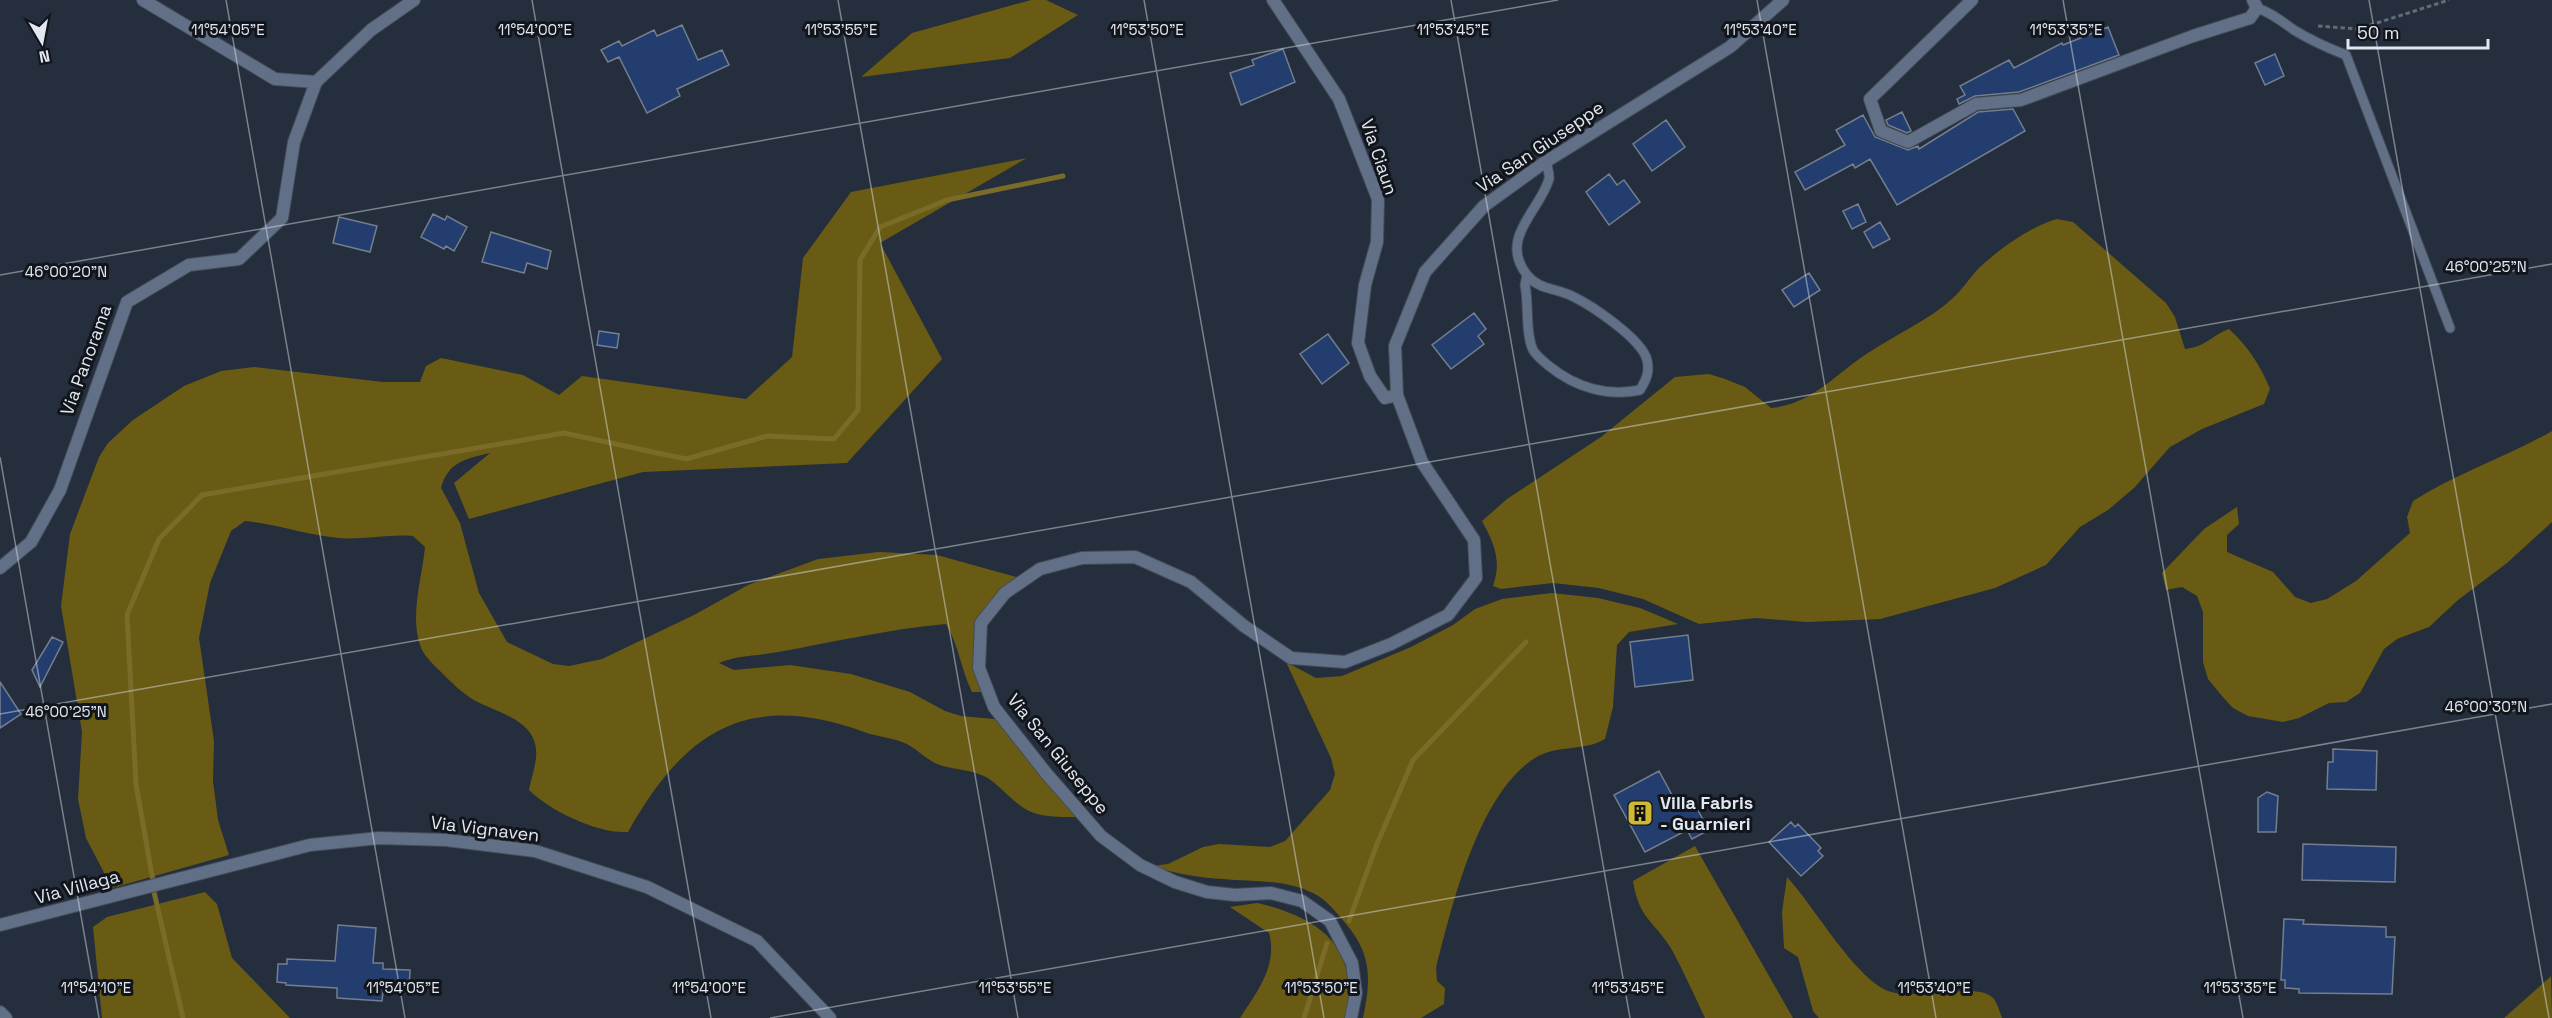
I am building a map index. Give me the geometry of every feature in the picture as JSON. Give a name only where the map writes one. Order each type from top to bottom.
[{"type":"street","points":[[143,0],[275,79],[316,82]]},
{"type":"street","name":"Via Panorama","points":[[0,568],[31,542],[60,490],[127,302],[189,265],[239,259],[282,218],[294,142],[316,82],[371,30],[414,0]]},
{"type":"street","name":"Via Ciaun","points":[[1273,0],[1339,99],[1378,199],[1377,242],[1365,285],[1358,343],[1370,376],[1384,398],[1397,395]]},
{"type":"street","name":"Via San Giuseppe","points":[[1351,1018],[1356,993],[1352,963],[1330,921],[1302,901],[1271,893],[1235,895],[1207,892],[1175,882],[1140,865],[1101,836],[1046,773],[994,706],[979,668],[981,623],[1005,593],[1040,569],[1082,558],[1135,557],[1191,582],[1244,627],[1291,658],[1345,662],[1391,644],[1448,615],[1476,579],[1474,540],[1422,462],[1397,395],[1395,346],[1425,272],[1484,206],[1546,161],[1730,47],[1783,0]]},
{"type":"street","points":[[1972,0],[1870,99],[1881,131],[1908,142],[1976,104],[2021,100],[2193,36],[2250,18],[2255,4]]},
{"type":"street","name":"Via Vignaven","points":[[163,883],[310,845],[379,838],[446,840],[535,851],[647,887],[757,941],[830,1018]]},
{"type":"street","name":"Via Villaga","points":[[0,926],[163,883]]},
{"type":"street","points":[[0,1012],[6,1018]]},
{"type":"lane","points":[[2255,4],[2276,15],[2294,30],[2323,46],[2346,55],[2450,328]]},
{"type":"lane","points":[[1527,275],[1542,287],[1569,294],[1602,311],[1626,334],[1647,358],[1648,378],[1640,390],[1626,393],[1606,392],[1566,380],[1533,350],[1527,275],[1518,252],[1520,228],[1540,199],[1550,177],[1546,161]]},
{"type":"path","points":[[2314,25],[2332,29],[2358,29],[2449,0]]},
{"type":"shaded area","points":[[1031,0],[1046,0],[1078,15],[1010,58],[861,77],[912,33]]},
{"type":"shaded area","points":[[1027,158],[880,243],[942,359],[847,463],[643,472],[469,519],[454,483],[490,453],[465,460],[453,467],[444,479],[441,488],[460,523],[479,593],[507,642],[553,664],[569,666],[602,659],[694,615],[748,585],[818,559],[879,552],[937,555],[1027,580],[1013,590],[979,632],[989,692],[972,692],[946,624],[883,632],[740,657],[719,663],[734,670],[790,665],[851,674],[910,692],[945,711],[961,716],[1005,720],[1079,817],[1047,816],[1029,811],[986,777],[937,764],[902,742],[826,721],[788,716],[755,718],[725,727],[698,744],[673,767],[650,796],[628,832],[616,832],[589,825],[549,806],[529,790],[536,758],[536,745],[532,735],[525,727],[506,714],[465,694],[436,667],[421,648],[416,611],[425,547],[413,536],[338,538],[245,521],[231,531],[210,583],[199,638],[214,741],[213,781],[218,820],[229,855],[112,888],[86,838],[78,799],[82,732],[61,606],[70,534],[99,457],[108,443],[133,420],[184,386],[221,371],[254,367],[383,382],[420,382],[426,366],[441,358],[523,375],[559,395],[582,376],[746,399],[792,357],[803,258],[851,192]]},
{"type":"shaded area","points":[[2057,219],[2073,222],[2166,303],[2175,317],[2185,349],[2203,344],[2229,329],[2253,356],[2270,389],[2264,404],[2202,429],[2170,447],[2134,488],[2108,510],[2080,527],[2046,565],[1995,588],[1880,619],[1807,622],[1756,618],[1699,624],[1643,599],[1599,588],[1553,583],[1501,589],[1493,586],[1497,560],[1482,521],[1507,499],[1601,437],[1675,377],[1709,374],[1725,379],[1745,387],[1771,408],[1799,401],[1823,387],[1868,353],[1943,306],[1996,253],[2027,232]]},
{"type":"shaded area","points":[[2552,431],[2552,522],[2507,563],[2458,600],[2429,627],[2397,639],[2384,649],[2360,693],[2346,702],[2329,703],[2299,718],[2283,722],[2248,716],[2233,708],[2208,679],[2203,662],[2203,612],[2197,596],[2182,587],[2166,590],[2162,573],[2204,529],[2237,507],[2239,524],[2227,535],[2227,552],[2273,572],[2295,597],[2311,603],[2327,599],[2356,581],[2410,533],[2407,517],[2413,501]]},
{"type":"shaded area","points":[[1552,593],[1598,598],[1640,608],[1678,624],[1629,632],[1617,645],[1613,707],[1605,739],[1597,743],[1552,751],[1535,758],[1515,775],[1498,797],[1470,853],[1436,968],[1437,981],[1445,988],[1444,1004],[1421,1018],[1363,1018],[1368,980],[1365,957],[1355,935],[1323,899],[1291,885],[1196,876],[1151,866],[1168,864],[1203,847],[1219,844],[1270,847],[1285,841],[1330,790],[1335,774],[1331,758],[1286,662],[1316,678],[1342,676],[1411,647],[1453,625],[1475,609],[1502,599]]},
{"type":"shaded area","points":[[1695,846],[1793,1018],[1705,1018],[1672,950],[1643,912],[1633,881]]},
{"type":"shaded area","points":[[1787,877],[1848,956],[1875,983],[1888,991],[1900,994],[1959,991],[1984,993],[1994,999],[2002,1018],[1819,1018],[1813,1011],[1798,957],[1784,948],[1782,912]]},
{"type":"shaded area","points":[[205,892],[217,904],[232,958],[290,1018],[102,1018],[93,927],[107,917]]},
{"type":"shaded area","points":[[1257,903],[1299,917],[1317,927],[1331,940],[1341,955],[1347,972],[1349,994],[1345,1018],[1240,1018],[1264,978],[1271,956],[1271,945],[1269,933],[1230,907]]},
{"type":"shaded area","points":[[2551,976],[2552,1018],[2504,1018],[2548,979]]},
{"type":"building","points":[[682,25],[698,60],[722,50],[729,65],[677,89],[680,96],[647,113],[619,57],[608,62],[601,50],[619,41],[622,46],[654,30],[657,36]]},
{"type":"building","points":[[2108,27],[2119,55],[2019,92],[1975,96],[1959,104],[1957,99],[1965,95],[1960,86],[2009,60],[2014,68],[2062,43],[2063,45]]},
{"type":"building","points":[[1283,49],[1295,82],[1241,105],[1230,73],[1254,65],[1252,60]]},
{"type":"building","points":[[2275,54],[2284,76],[2265,85],[2255,63]]},
{"type":"building","points":[[2013,109],[2025,131],[1897,205],[1870,159],[1855,168],[1853,164],[1805,190],[1795,172],[1845,145],[1836,130],[1863,115],[1875,137],[1908,150],[1918,146],[1919,149],[1978,112]]},
{"type":"building","points":[[1902,112],[1911,131],[1907,133],[1888,125],[1886,120]]},
{"type":"building","points":[[1666,120],[1685,147],[1652,171],[1633,144]]},
{"type":"building","points":[[1609,174],[1617,185],[1624,180],[1640,202],[1609,225],[1586,192]]},
{"type":"building","points":[[1858,204],[1866,222],[1852,229],[1843,211]]},
{"type":"building","points":[[433,214],[445,220],[447,216],[467,227],[454,251],[446,246],[444,249],[421,237]]},
{"type":"building","points":[[339,217],[377,226],[370,252],[333,243]]},
{"type":"building","points":[[1880,222],[1890,239],[1873,248],[1864,232]]},
{"type":"building","points":[[491,232],[551,251],[547,269],[527,263],[524,273],[482,262]]},
{"type":"building","points":[[1809,273],[1820,290],[1794,307],[1782,290]]},
{"type":"building","points":[[1474,313],[1486,329],[1478,336],[1484,344],[1451,369],[1432,345]]},
{"type":"building","points":[[599,331],[619,334],[617,348],[597,345]]},
{"type":"building","points":[[1328,334],[1349,363],[1322,384],[1300,354]]},
{"type":"building","points":[[1688,635],[1693,680],[1635,687],[1630,642]]},
{"type":"building","points":[[52,637],[63,642],[40,687],[32,670]]},
{"type":"building","points":[[0,682],[21,714],[0,728]]},
{"type":"building","points":[[2333,749],[2377,751],[2376,790],[2327,789],[2328,762],[2333,762]]},
{"type":"building","name":"Villa Fabris - Guarnieri","points":[[1659,771],[1679,808],[1692,800],[1709,830],[1692,839],[1687,830],[1645,852],[1614,795]]},
{"type":"building","points":[[2267,792],[2278,796],[2276,832],[2258,832],[2258,798]]},
{"type":"building","points":[[1791,822],[1795,827],[1798,824],[1821,848],[1818,851],[1823,856],[1801,876],[1769,842]]},
{"type":"building","points":[[2303,844],[2396,847],[2395,882],[2302,880]]},
{"type":"building","points":[[2284,919],[2304,920],[2303,924],[2386,927],[2386,937],[2395,937],[2392,994],[2299,993],[2299,989],[2285,988],[2285,980],[2281,980]]},
{"type":"building","points":[[338,925],[376,928],[373,963],[383,963],[383,969],[410,970],[409,993],[383,992],[382,1001],[337,998],[337,988],[286,985],[286,983],[277,982],[278,964],[287,964],[287,959],[335,961]]},
{"type":"waterway","points":[[153,881],[136,784],[127,615],[159,539],[202,495],[564,433],[686,459],[767,436],[834,439],[858,410],[860,260],[880,227],[947,200],[1063,176]]},
{"type":"waterway","points":[[1349,921],[1377,844],[1413,760],[1526,642]]},
{"type":"waterway","points":[[154,892],[183,1018]]},
{"type":"waterway","points":[[1304,1018],[1327,943]]},
{"type":"place","name":"Villa Fabris - Guarnieri","points":[[1640,813]]}]
